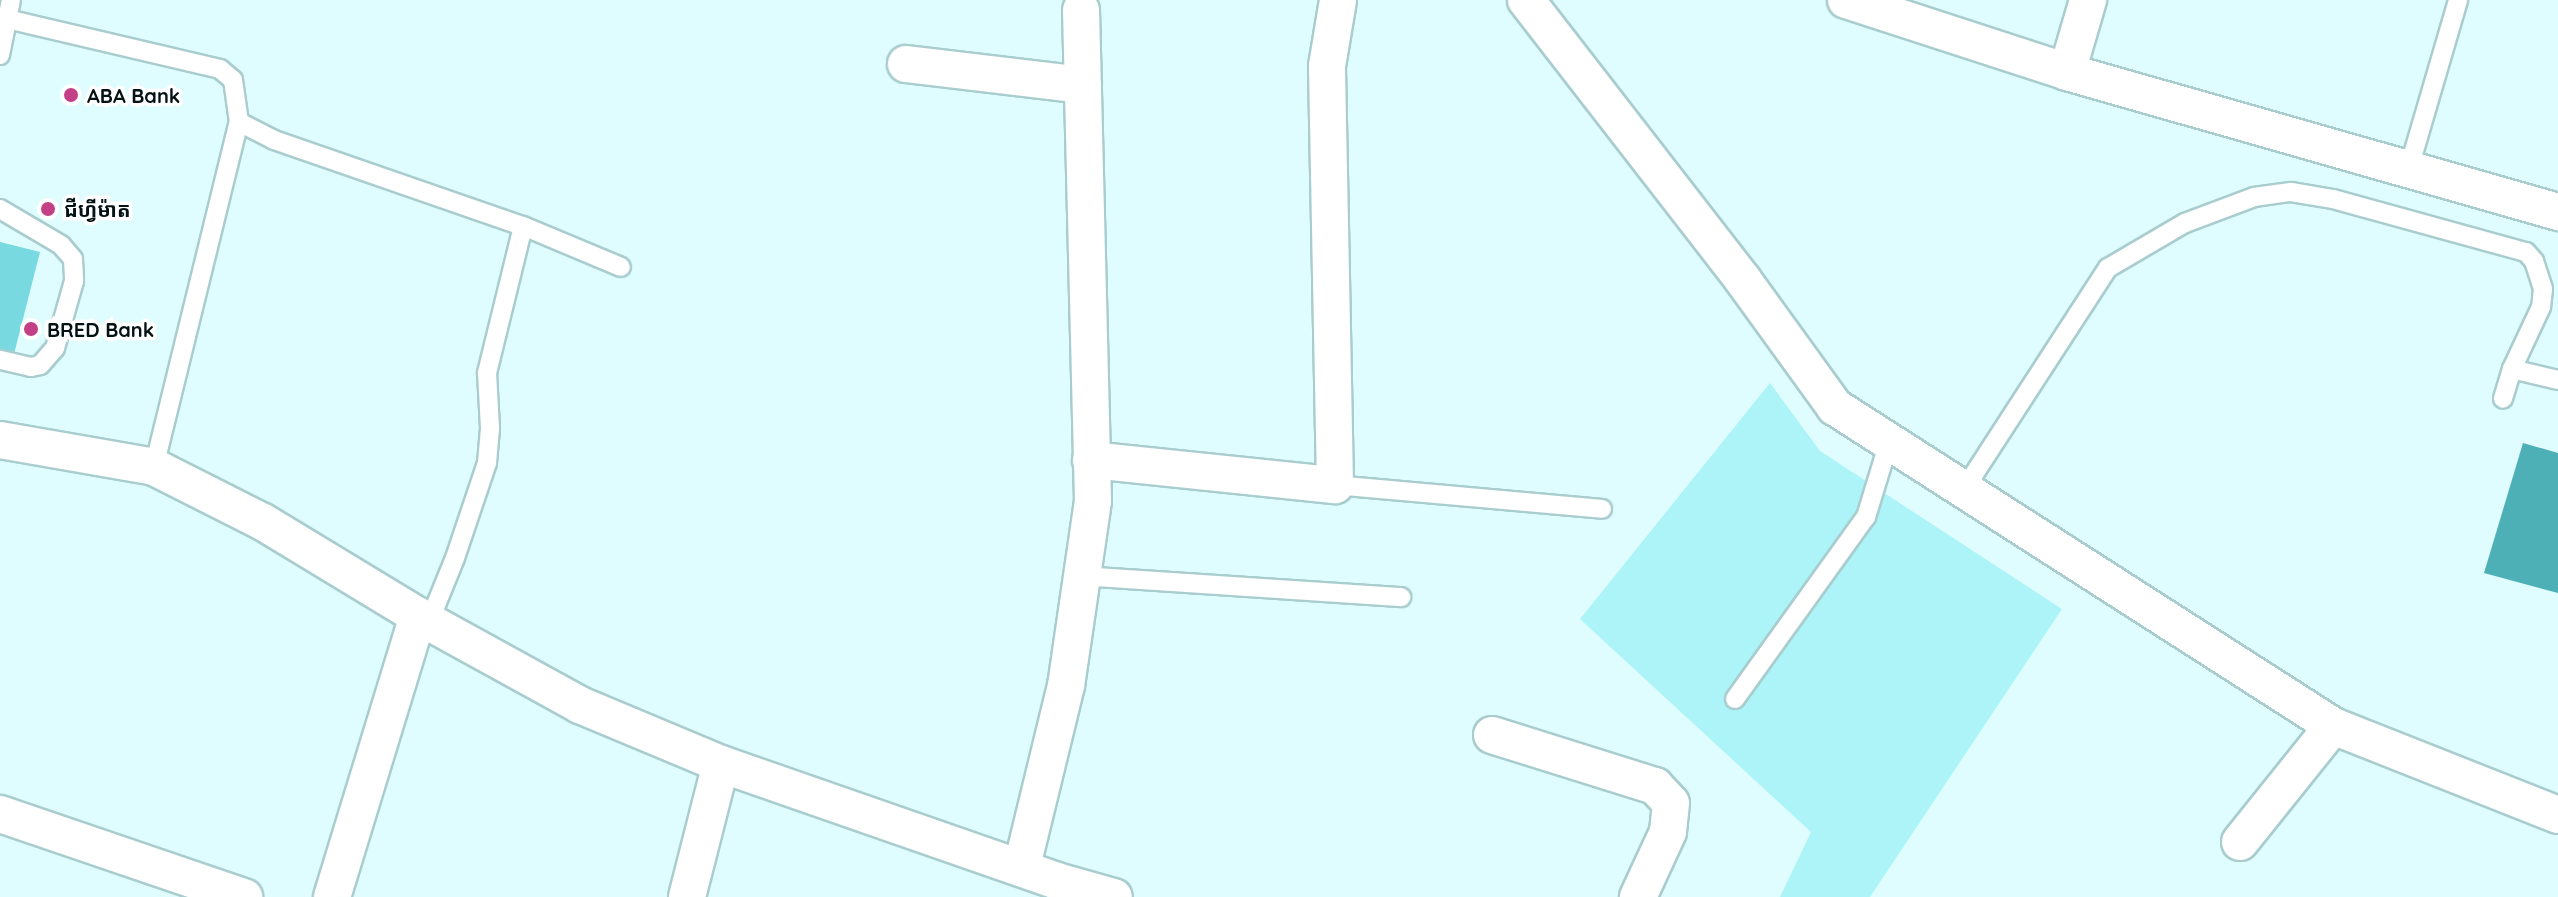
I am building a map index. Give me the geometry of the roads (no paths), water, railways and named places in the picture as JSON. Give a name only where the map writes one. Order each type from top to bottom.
[{"type":"street","points":[[1091,460],[1335,485],[1327,66],[1338,0]]},
{"type":"street","points":[[1526,0],[1743,280],[1835,407],[2333,726],[2558,815]]},
{"type":"street","points":[[1846,0],[2067,72],[2558,212]]},
{"type":"street","points":[[2067,72],[2088,0]]},
{"type":"street","points":[[1022,866],[1066,686],[1093,501],[1081,10]]},
{"type":"street","points":[[906,64],[1083,85]]},
{"type":"street","points":[[0,440],[154,467],[263,522],[424,619],[580,705],[721,764],[1022,866],[1054,889],[1114,897]]},
{"type":"street","points":[[332,897],[424,619]]},
{"type":"street","points":[[2240,842],[2333,726]]},
{"type":"street","points":[[1492,735],[1655,786],[1671,803],[1668,832],[1638,897]]},
{"type":"street","points":[[687,897],[721,764]]},
{"type":"street","points":[[0,814],[244,897]]},
{"type":"lane","points":[[0,55],[11,0]]},
{"type":"lane","points":[[2409,168],[2458,0]]},
{"type":"lane","points":[[7,19],[220,69],[233,80],[239,122],[154,467]]},
{"type":"lane","points":[[239,122],[274,140],[523,226],[621,267]]},
{"type":"lane","points":[[1963,491],[2108,268],[2185,223],[2254,197],[2291,192],[2333,199],[2526,252],[2534,261],[2543,289],[2541,307],[2512,369],[2503,399]]},
{"type":"lane","points":[[0,209],[61,245],[73,259],[74,281],[55,348],[40,365],[31,367],[0,360]]},
{"type":"lane","points":[[424,619],[455,558],[487,463],[490,428],[487,373],[523,226]]},
{"type":"lane","points":[[2512,369],[2558,380]]},
{"type":"lane","points":[[1735,699],[1866,517],[1889,442]]},
{"type":"lane","points":[[1335,485],[1602,509]]},
{"type":"lane","points":[[1082,576],[1401,597]]},
{"type":"place","name":"ABA Bank","points":[[71,95]]},
{"type":"place","name":"ជីហ្វីម៉ាត","points":[[48,209]]},
{"type":"place","name":"BRED Bank","points":[[31,329]]}]
